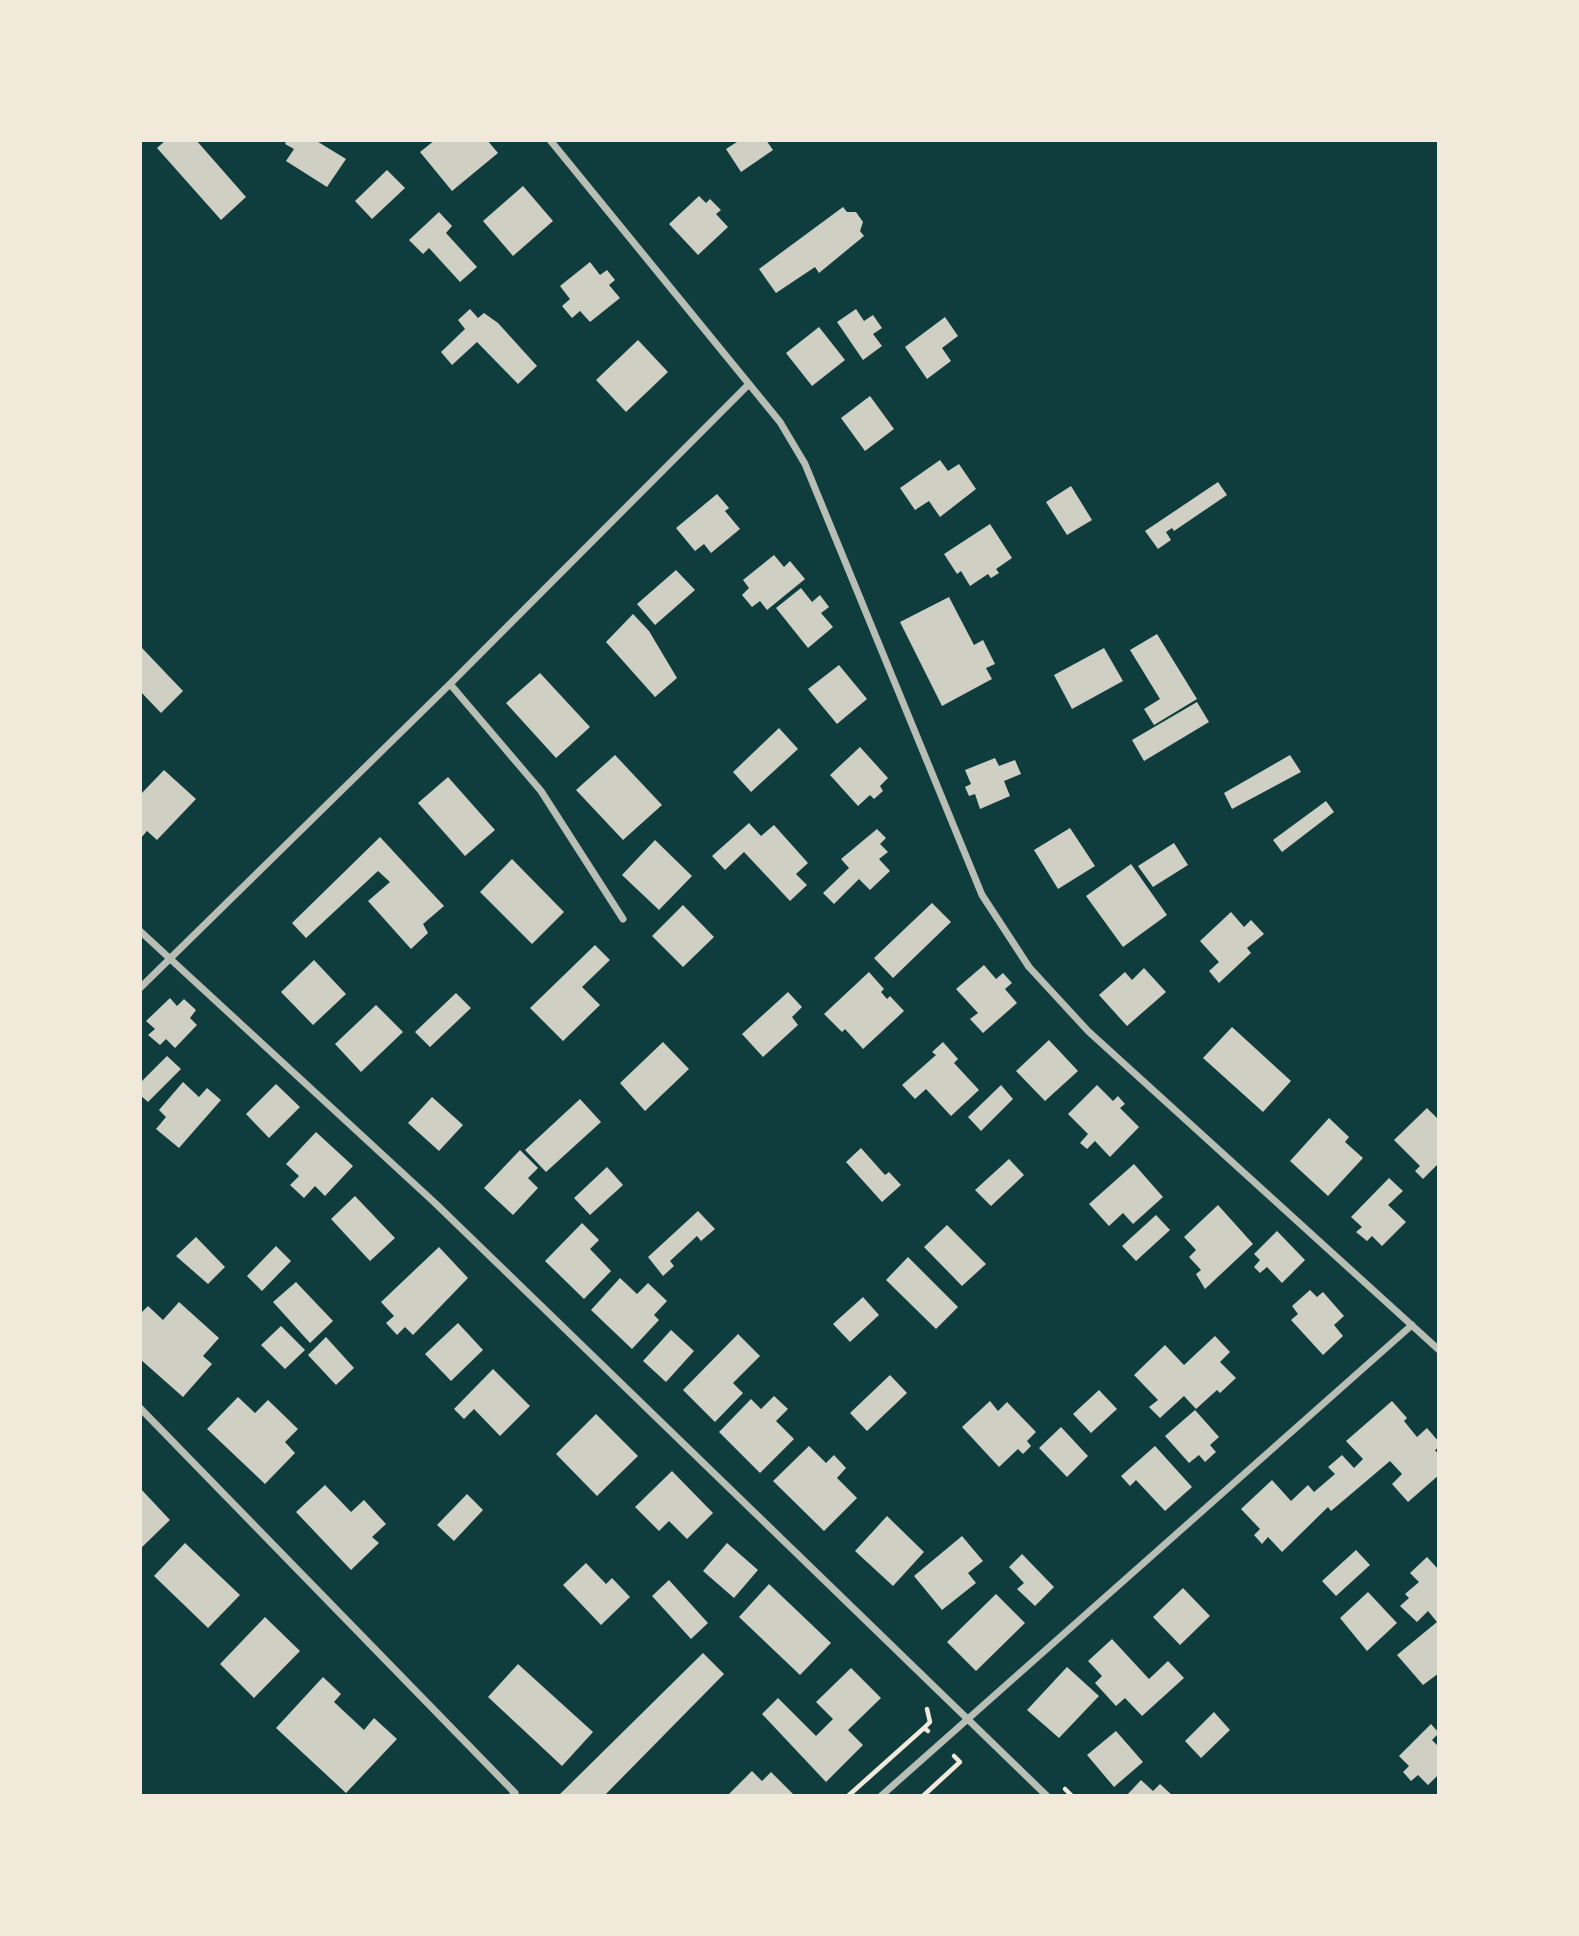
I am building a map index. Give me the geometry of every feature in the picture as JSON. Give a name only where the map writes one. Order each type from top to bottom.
[{"type":"street","points":[[550,140],[780,422],[805,464],[982,895],[1029,967],[1088,1031],[1439,1350]]},
{"type":"street","points":[[140,988],[450,684],[749,384]]},
{"type":"street","points":[[450,684],[541,791],[623,919]]},
{"type":"street","points":[[140,930],[435,1203],[1047,1796]]},
{"type":"street","points":[[881,1796],[1412,1325]]},
{"type":"street","points":[[140,1408],[452,1726],[515,1793],[512,1796]]},
{"type":"path","points":[[848,1796],[924,1728]]},
{"type":"building","points":[[166,140],[196,140],[246,197],[221,220],[157,148]]},
{"type":"building","points":[[287,140],[315,140],[346,159],[327,187],[286,161],[294,149],[285,144]]},
{"type":"building","points":[[435,140],[487,140],[498,153],[452,191],[420,152]]},
{"type":"building","points":[[740,140],[766,140],[773,150],[741,172],[726,149]]},
{"type":"building","points":[[387,170],[405,188],[372,219],[355,201]]},
{"type":"building","points":[[523,186],[553,221],[513,256],[483,221]]},
{"type":"building","points":[[699,196],[706,203],[710,199],[721,210],[716,214],[728,227],[698,255],[669,224]]},
{"type":"building","points":[[843,207],[847,212],[856,212],[863,222],[860,231],[864,236],[819,273],[815,267],[776,293],[759,269]]},
{"type":"building","points":[[439,212],[452,226],[446,233],[477,267],[460,282],[429,248],[423,254],[409,240]]},
{"type":"building","points":[[590,262],[600,275],[607,270],[615,280],[609,285],[620,298],[590,322],[580,311],[572,318],[562,306],[570,299],[560,286]]},
{"type":"building","points":[[470,309],[478,318],[484,313],[498,323],[537,366],[518,384],[477,342],[452,365],[441,352],[465,329],[458,320]]},
{"type":"building","points":[[856,309],[864,321],[873,315],[882,328],[873,334],[882,346],[863,360],[837,322]]},
{"type":"building","points":[[945,317],[958,336],[942,348],[951,361],[927,379],[905,347]]},
{"type":"building","points":[[819,327],[845,360],[812,386],[786,353]]},
{"type":"building","points":[[638,340],[668,372],[626,412],[596,380]]},
{"type":"building","points":[[870,396],[894,429],[865,451],[841,418]]},
{"type":"building","points":[[940,460],[948,471],[959,464],[976,489],[940,517],[929,501],[915,510],[900,488]]},
{"type":"building","points":[[1218,482],[1227,495],[1174,531],[1172,528],[1166,532],[1171,540],[1158,549],[1145,531]]},
{"type":"building","points":[[1071,486],[1092,520],[1067,535],[1046,502]]},
{"type":"building","points":[[717,494],[729,508],[725,511],[740,529],[711,553],[704,544],[695,551],[676,528]]},
{"type":"building","points":[[990,524],[1012,558],[996,569],[999,573],[991,578],[988,574],[970,586],[961,571],[957,574],[944,554]]},
{"type":"building","points":[[774,555],[784,567],[790,561],[805,579],[767,610],[760,601],[752,607],[742,595],[749,588],[743,580]]},
{"type":"building","points":[[676,570],[695,590],[655,625],[637,604]]},
{"type":"building","points":[[801,588],[812,602],[820,595],[829,607],[821,613],[833,627],[808,648],[776,608]]},
{"type":"building","points":[[949,597],[974,645],[983,640],[995,664],[986,668],[992,679],[942,706],[900,622]]},
{"type":"building","points":[[633,614],[649,631],[677,678],[655,697],[606,642]]},
{"type":"building","points":[[1157,634],[1197,699],[1154,725],[1144,709],[1160,699],[1130,650]]},
{"type":"building","points":[[142,648],[183,691],[161,713],[140,691]]},
{"type":"building","points":[[1104,648],[1123,681],[1072,709],[1054,675]]},
{"type":"building","points":[[839,665],[867,699],[837,724],[808,689]]},
{"type":"building","points":[[540,673],[590,727],[556,758],[506,703]]},
{"type":"building","points":[[1197,702],[1209,722],[1144,761],[1132,740]]},
{"type":"building","points":[[779,728],[798,749],[751,792],[733,772]]},
{"type":"building","points":[[860,747],[888,778],[880,786],[883,791],[874,799],[870,795],[858,806],[830,775]]},
{"type":"building","points":[[615,755],[662,805],[623,840],[576,790]]},
{"type":"building","points":[[1290,755],[1301,772],[1232,809],[1224,793]]},
{"type":"building","points":[[995,758],[999,766],[1015,760],[1021,774],[1004,781],[1010,796],[980,809],[975,794],[969,796],[965,787],[971,784],[965,770]]},
{"type":"building","points":[[164,770],[196,799],[157,840],[147,831],[140,839],[140,795]]},
{"type":"building","points":[[448,777],[495,830],[465,856],[418,803]]},
{"type":"building","points":[[1326,801],[1334,812],[1282,852],[1273,840]]},
{"type":"building","points":[[749,823],[761,836],[774,825],[808,863],[796,874],[807,885],[790,901],[744,852],[725,870],[712,856]]},
{"type":"building","points":[[1070,828],[1095,866],[1058,889],[1034,850]]},
{"type":"building","points":[[877,829],[886,838],[880,844],[888,852],[879,859],[890,871],[870,890],[859,879],[834,904],[823,893],[849,868],[841,859]]},
{"type":"building","points":[[380,837],[444,906],[423,924],[428,933],[411,949],[368,901],[390,882],[378,871],[306,938],[292,923]]},
{"type":"building","points":[[655,840],[692,876],[659,910],[622,875]]},
{"type":"building","points":[[1174,843],[1188,865],[1153,887],[1138,866]]},
{"type":"building","points":[[512,859],[564,912],[532,944],[480,892]]},
{"type":"building","points":[[1131,864],[1167,915],[1123,947],[1086,896]]},
{"type":"building","points":[[932,903],[951,922],[893,978],[874,958]]},
{"type":"building","points":[[683,905],[714,937],[683,967],[652,936]]},
{"type":"building","points":[[1231,912],[1244,927],[1251,920],[1264,934],[1247,948],[1251,953],[1219,983],[1209,971],[1219,962],[1200,941]]},
{"type":"building","points":[[595,945],[610,960],[582,987],[600,1005],[563,1041],[530,1008]]},
{"type":"building","points":[[314,960],[346,994],[313,1025],[281,992]]},
{"type":"building","points":[[984,965],[996,979],[1003,973],[1012,983],[1005,989],[1017,1003],[983,1033],[970,1019],[978,1013],[956,989]]},
{"type":"building","points":[[1144,968],[1166,992],[1127,1026],[1099,995],[1125,972],[1132,980]]},
{"type":"building","points":[[869,972],[884,989],[881,992],[887,999],[890,996],[904,1011],[863,1049],[845,1029],[842,1032],[824,1014]]},
{"type":"building","points":[[788,992],[802,1007],[792,1017],[798,1025],[763,1057],[742,1034]]},
{"type":"building","points":[[456,993],[471,1008],[430,1047],[415,1032]]},
{"type":"building","points":[[170,998],[177,1006],[184,999],[196,1010],[190,1018],[197,1025],[175,1048],[166,1039],[160,1045],[148,1035],[155,1029],[146,1021]]},
{"type":"building","points":[[376,1005],[403,1032],[361,1072],[335,1044]]},
{"type":"building","points":[[1232,1027],[1291,1081],[1263,1112],[1203,1058]]},
{"type":"building","points":[[1049,1040],[1078,1071],[1045,1101],[1016,1071]]},
{"type":"building","points":[[663,1042],[689,1069],[645,1111],[620,1083]]},
{"type":"building","points":[[943,1042],[958,1059],[954,1063],[979,1090],[951,1116],[926,1089],[915,1099],[902,1085],[936,1055],[932,1052]]},
{"type":"building","points":[[167,1056],[181,1069],[148,1102],[140,1095],[140,1083]]},
{"type":"building","points":[[183,1082],[199,1097],[207,1088],[221,1100],[179,1148],[156,1129],[166,1117],[159,1110]]},
{"type":"building","points":[[276,1084],[300,1107],[269,1138],[246,1114]]},
{"type":"building","points":[[1001,1085],[1013,1099],[981,1131],[968,1117]]},
{"type":"building","points":[[1097,1085],[1113,1101],[1118,1096],[1125,1104],[1120,1108],[1139,1127],[1110,1157],[1095,1141],[1087,1149],[1080,1143],[1088,1134],[1068,1114]]},
{"type":"building","points":[[432,1097],[463,1125],[439,1151],[408,1123]]},
{"type":"building","points":[[580,1099],[601,1122],[546,1172],[525,1150]]},
{"type":"building","points":[[1427,1108],[1439,1120],[1439,1163],[1423,1179],[1415,1171],[1420,1166],[1394,1140]]},
{"type":"building","points":[[1329,1118],[1349,1137],[1345,1142],[1363,1158],[1328,1196],[1290,1161]]},
{"type":"building","points":[[316,1132],[353,1166],[325,1196],[315,1186],[304,1198],[290,1185],[299,1176],[286,1164]]},
{"type":"building","points":[[861,1148],[885,1175],[889,1172],[901,1185],[882,1202],[846,1162]]},
{"type":"building","points":[[520,1150],[538,1168],[528,1178],[538,1188],[513,1215],[484,1188]]},
{"type":"building","points":[[1009,1159],[1024,1175],[991,1206],[975,1190]]},
{"type":"building","points":[[1134,1164],[1163,1197],[1133,1224],[1123,1213],[1109,1226],[1089,1204]]},
{"type":"building","points":[[607,1167],[623,1185],[590,1215],[574,1198]]},
{"type":"building","points":[[1389,1178],[1403,1191],[1388,1205],[1406,1222],[1382,1246],[1372,1236],[1367,1241],[1356,1232],[1362,1227],[1351,1217]]},
{"type":"building","points":[[355,1196],[395,1238],[370,1261],[331,1219]]},
{"type":"building","points":[[1218,1205],[1253,1244],[1205,1289],[1196,1274],[1201,1270],[1189,1257],[1196,1250],[1184,1237]]},
{"type":"building","points":[[698,1211],[715,1229],[701,1241],[697,1236],[670,1261],[674,1266],[663,1276],[648,1257]]},
{"type":"building","points":[[1156,1215],[1170,1230],[1136,1261],[1122,1246]]},
{"type":"building","points":[[582,1223],[599,1240],[590,1249],[611,1271],[584,1299],[545,1261]]},
{"type":"building","points":[[947,1225],[986,1264],[962,1286],[924,1247]]},
{"type":"building","points":[[1277,1231],[1305,1260],[1282,1283],[1267,1267],[1260,1273],[1254,1267],[1260,1260],[1254,1254]]},
{"type":"building","points":[[196,1237],[225,1267],[208,1284],[176,1256]]},
{"type":"building","points":[[276,1246],[291,1261],[262,1291],[247,1276]]},
{"type":"building","points":[[439,1247],[468,1278],[413,1335],[405,1327],[397,1335],[386,1323],[394,1316],[381,1302]]},
{"type":"building","points":[[908,1257],[958,1307],[936,1329],[886,1280]]},
{"type":"building","points":[[620,1278],[637,1294],[648,1283],[667,1301],[654,1315],[659,1320],[632,1349],[591,1310]]},
{"type":"building","points":[[296,1282],[333,1321],[310,1343],[273,1302]]},
{"type":"building","points":[[1310,1290],[1317,1297],[1323,1292],[1344,1316],[1334,1325],[1343,1336],[1323,1355],[1291,1320],[1298,1314],[1292,1306]]},
{"type":"building","points":[[863,1297],[879,1315],[850,1342],[833,1324]]},
{"type":"building","points":[[179,1302],[219,1338],[203,1356],[212,1364],[183,1397],[140,1359],[140,1314],[148,1306],[163,1320]]},
{"type":"building","points":[[458,1323],[483,1350],[451,1381],[425,1354]]},
{"type":"building","points":[[281,1326],[305,1350],[285,1369],[261,1345]]},
{"type":"building","points":[[671,1330],[694,1351],[666,1382],[643,1361]]},
{"type":"building","points":[[738,1334],[760,1356],[733,1383],[743,1393],[715,1422],[683,1390]]},
{"type":"building","points":[[1215,1336],[1230,1352],[1220,1362],[1236,1378],[1220,1393],[1217,1390],[1196,1409],[1184,1396],[1160,1418],[1149,1407],[1158,1400],[1134,1375],[1165,1345],[1184,1365]]},
{"type":"building","points":[[326,1337],[354,1368],[336,1385],[308,1355]]},
{"type":"building","points":[[493,1369],[530,1406],[500,1436],[474,1409],[464,1419],[454,1409]]},
{"type":"building","points":[[890,1375],[907,1393],[867,1431],[850,1413]]},
{"type":"building","points":[[1099,1390],[1117,1409],[1091,1433],[1073,1414]]},
{"type":"building","points":[[774,1396],[788,1409],[776,1421],[794,1439],[760,1473],[719,1432],[751,1399],[761,1409]]},
{"type":"building","points":[[238,1397],[255,1413],[268,1400],[298,1429],[285,1442],[295,1453],[265,1484],[207,1429]]},
{"type":"building","points":[[990,1401],[998,1411],[1007,1402],[1036,1432],[1027,1441],[1031,1446],[1023,1454],[1018,1449],[999,1467],[962,1427]]},
{"type":"building","points":[[1392,1401],[1407,1418],[1404,1421],[1417,1437],[1427,1428],[1439,1442],[1439,1447],[1435,1450],[1439,1455],[1439,1475],[1408,1502],[1392,1484],[1402,1474],[1390,1461],[1331,1511],[1328,1507],[1282,1552],[1268,1537],[1262,1544],[1254,1535],[1260,1529],[1241,1509],[1272,1480],[1291,1501],[1308,1485],[1314,1492],[1335,1474],[1328,1467],[1342,1455],[1354,1468],[1363,1459],[1346,1441]]},
{"type":"building","points":[[1195,1410],[1219,1437],[1210,1445],[1216,1452],[1205,1462],[1199,1455],[1189,1463],[1165,1436]]},
{"type":"building","points":[[596,1414],[638,1456],[597,1496],[556,1454]]},
{"type":"building","points":[[1061,1427],[1088,1456],[1067,1477],[1039,1448]]},
{"type":"building","points":[[809,1446],[826,1463],[834,1455],[846,1468],[837,1478],[857,1498],[824,1531],[773,1481]]},
{"type":"building","points":[[1155,1446],[1192,1487],[1165,1511],[1136,1480],[1130,1486],[1121,1476]]},
{"type":"building","points":[[672,1471],[713,1513],[687,1539],[669,1521],[659,1531],[635,1507]]},
{"type":"building","points":[[325,1485],[351,1512],[364,1500],[386,1524],[372,1537],[379,1543],[351,1570],[296,1512]]},
{"type":"building","points":[[140,1488],[170,1520],[140,1549]]},
{"type":"building","points":[[467,1494],[483,1510],[454,1541],[437,1525]]},
{"type":"building","points":[[887,1516],[924,1552],[893,1586],[855,1551]]},
{"type":"building","points":[[962,1536],[983,1561],[968,1573],[976,1583],[942,1610],[914,1576]]},
{"type":"building","points":[[185,1543],[240,1595],[208,1628],[154,1576]]},
{"type":"building","points":[[727,1543],[758,1570],[734,1598],[703,1571]]},
{"type":"building","points":[[1356,1550],[1370,1565],[1336,1596],[1322,1581]]},
{"type":"building","points":[[1022,1554],[1054,1587],[1035,1606],[1017,1589],[1024,1583],[1009,1567]]},
{"type":"building","points":[[1427,1557],[1439,1570],[1439,1673],[1423,1685],[1397,1655],[1437,1622],[1428,1611],[1417,1622],[1400,1606],[1409,1598],[1405,1594],[1419,1582],[1410,1573]]},
{"type":"building","points":[[586,1563],[606,1584],[612,1578],[630,1597],[601,1625],[563,1585]]},
{"type":"building","points":[[669,1580],[708,1623],[691,1639],[652,1596]]},
{"type":"building","points":[[769,1584],[831,1643],[800,1675],[739,1617]]},
{"type":"building","points":[[1183,1588],[1210,1616],[1180,1645],[1153,1617]]},
{"type":"building","points":[[1368,1592],[1397,1623],[1367,1651],[1340,1618]]},
{"type":"building","points":[[996,1594],[1025,1623],[976,1671],[947,1642]]},
{"type":"building","points":[[265,1617],[300,1651],[254,1698],[220,1664]]},
{"type":"building","points":[[1112,1639],[1149,1679],[1168,1661],[1184,1678],[1142,1716],[1125,1698],[1116,1706],[1095,1683],[1102,1676],[1088,1661]]},
{"type":"building","points":[[703,1653],[724,1674],[604,1796],[558,1796]]},
{"type":"building","points":[[518,1664],[593,1732],[562,1766],[488,1697]]},
{"type":"building","points":[[1067,1667],[1099,1696],[1059,1738],[1027,1710]]},
{"type":"building","points":[[851,1668],[881,1698],[848,1730],[863,1745],[826,1782],[762,1714],[778,1698],[816,1736],[833,1719],[816,1702]]},
{"type":"building","points":[[323,1677],[341,1694],[334,1702],[364,1730],[374,1718],[397,1739],[346,1793],[276,1728]]},
{"type":"building","points":[[1214,1712],[1230,1730],[1201,1758],[1185,1741]]},
{"type":"building","points":[[1431,1724],[1439,1733],[1432,1740],[1439,1747],[1439,1774],[1428,1785],[1418,1775],[1411,1781],[1403,1772],[1409,1766],[1399,1756]]},
{"type":"building","points":[[1116,1731],[1143,1762],[1114,1787],[1087,1755]]},
{"type":"building","points":[[752,1771],[762,1781],[771,1772],[795,1796],[727,1796]]},
{"type":"building","points":[[1141,1780],[1153,1791],[1160,1784],[1173,1796],[1126,1796]]}]
